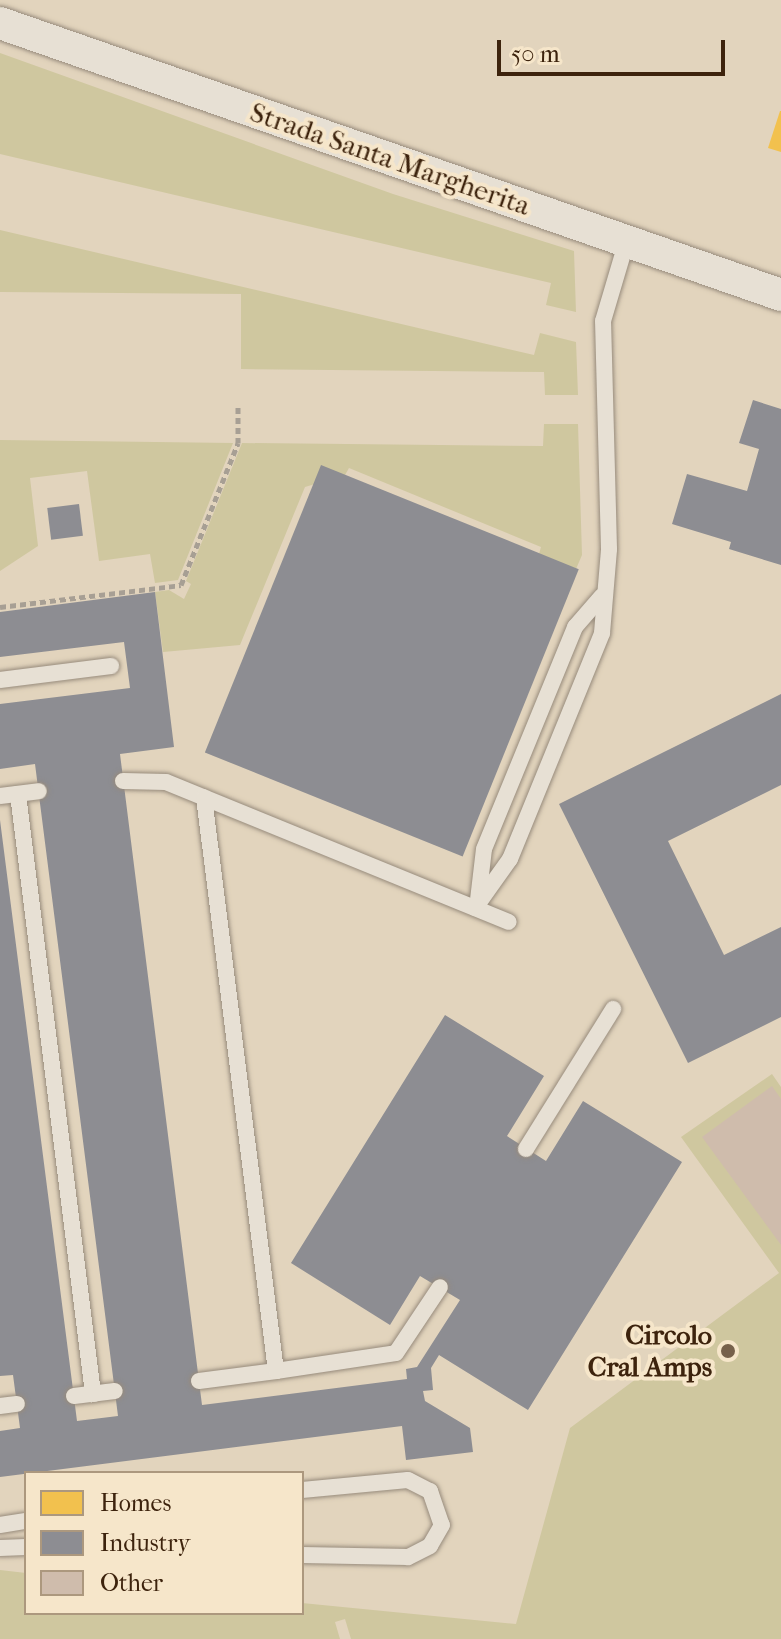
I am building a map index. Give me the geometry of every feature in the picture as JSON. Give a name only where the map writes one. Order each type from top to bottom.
[{"type":"street","name":"Strada Santa Margherita","points":[[0,23],[781,295]]},
{"type":"lane","points":[[475,908],[510,859],[601,637],[602,594],[609,549],[603,321],[627,240]]},
{"type":"lane","points":[[475,908],[484,849],[575,627],[602,594]]},
{"type":"lane","points":[[0,680],[111,666]]},
{"type":"lane","points":[[123,781],[159,780],[509,922]]},
{"type":"lane","points":[[0,796],[39,791]]},
{"type":"lane","points":[[18,794],[93,1394]]},
{"type":"lane","points":[[204,797],[276,1371]]},
{"type":"lane","points":[[526,1149],[613,1009]]},
{"type":"lane","points":[[199,1381],[396,1353],[440,1287]]},
{"type":"lane","points":[[74,1396],[115,1391]]},
{"type":"lane","points":[[304,1490],[408,1480],[430,1491],[442,1525],[430,1546],[408,1557],[304,1555]]},
{"type":"lane","points":[[0,1525],[24,1521]]},
{"type":"lane","points":[[0,1548],[24,1547]]},
{"type":"path","points":[[0,607],[181,585],[238,443],[238,406]]},
{"type":"shaded area","points":[[0,53],[393,194],[574,251],[576,312],[546,305],[551,283],[0,154]]},
{"type":"shaded area","points":[[0,230],[534,355],[540,333],[576,342],[578,395],[545,395],[544,372],[241,369],[241,294],[0,292]]},
{"type":"shaded area","points":[[544,424],[578,424],[582,555],[576,569],[539,554],[541,547],[349,468],[345,475],[305,487],[240,645],[163,652],[155,592],[169,590],[184,599],[191,584],[186,581],[242,443],[543,446]]},
{"type":"shaded area","points":[[0,440],[233,443],[178,580],[155,583],[150,554],[99,561],[87,471],[30,478],[38,546],[0,571]]},
{"type":"shaded area","name":"Circolo Cral Amps","points":[[772,1074],[781,1087],[781,1639],[351,1639],[345,1619],[335,1622],[340,1639],[0,1639],[0,1570],[24,1573],[24,1615],[304,1615],[304,1603],[516,1624],[570,1428],[779,1273],[681,1137]]},
{"type":"building: Homes","points":[[781,111],[781,152],[768,148]]},
{"type":"building: Industry","points":[[753,400],[781,409],[781,565],[729,549],[731,542],[672,524],[687,474],[747,491],[759,449],[739,443]]},
{"type":"building: Industry","points":[[321,465],[579,569],[463,857],[205,752]]},
{"type":"building: Industry","points":[[79,504],[83,536],[51,540],[47,508]]},
{"type":"building: Industry","points":[[155,592],[174,747],[120,754],[202,1405],[407,1379],[406,1369],[417,1367],[460,1300],[420,1276],[390,1325],[291,1263],[445,1015],[544,1076],[507,1136],[546,1161],[583,1101],[682,1162],[528,1410],[439,1355],[431,1368],[433,1390],[423,1391],[425,1401],[470,1428],[473,1452],[406,1460],[402,1426],[47,1471],[24,1471],[24,1474],[0,1477],[0,1431],[20,1428],[13,1375],[0,1376],[0,820],[77,1421],[118,1416],[35,764],[0,769],[0,704],[130,688],[124,642],[0,657],[0,612]]},
{"type":"building: Industry","points":[[781,694],[781,785],[668,841],[724,955],[781,927],[781,1017],[688,1063],[559,804]]},
{"type":"building: Other","points":[[772,1086],[781,1099],[781,1245],[702,1137]]},
{"type":"place","name":"Circolo Cral Amps","points":[[728,1351]]}]
